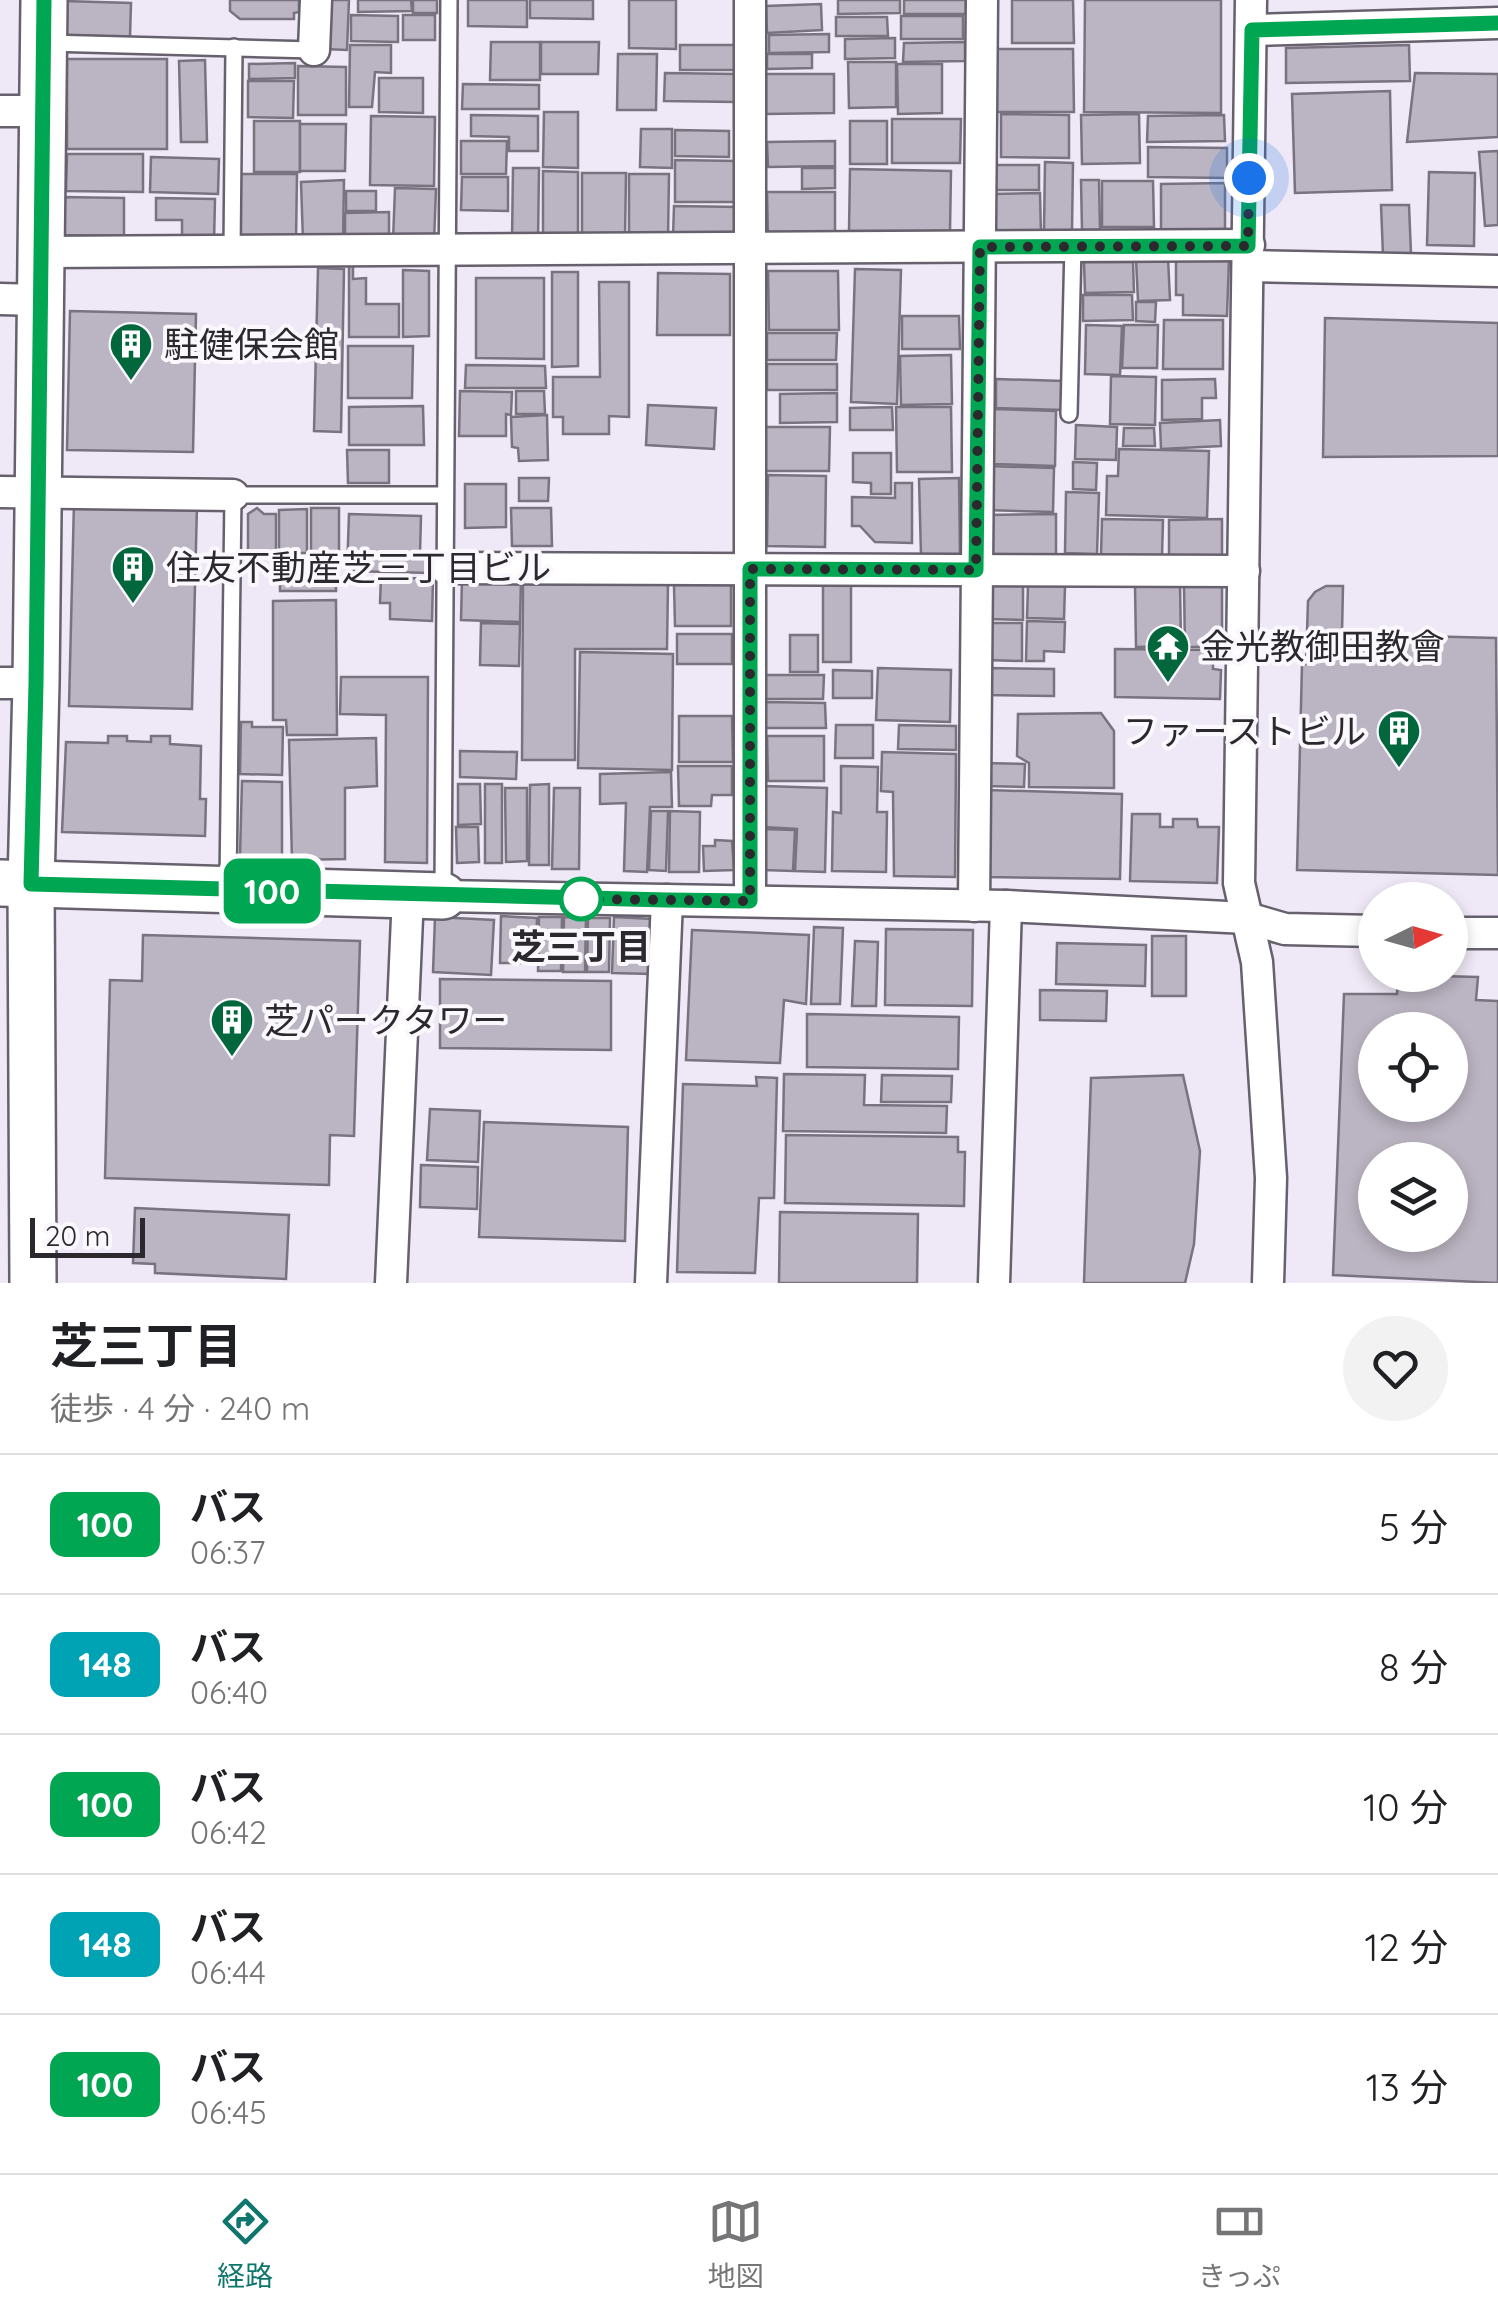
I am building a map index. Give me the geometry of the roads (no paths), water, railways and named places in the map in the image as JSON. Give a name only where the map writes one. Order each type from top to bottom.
[{"type":"street","points":[[314,50],[316,0]]},
{"type":"street","points":[[750,0],[750,901]]},
{"type":"street","points":[[974,906],[982,0]]},
{"type":"street","points":[[1268,1283],[1270,1178],[1257,962],[1239,883],[1251,15],[1498,23]]},
{"type":"street","points":[[33,1283],[16,883],[18,493],[20,300],[42,252],[21,111],[44,22]]},
{"type":"street","points":[[42,252],[1073,246],[1498,272]]},
{"type":"street","points":[[18,493],[233,495]]},
{"type":"street","points":[[445,568],[1244,570]]},
{"type":"street","points":[[16,883],[426,896],[1006,906],[1247,918],[1285,929],[1358,931]]},
{"type":"street","points":[[392,1283],[426,896]]},
{"type":"street","points":[[651,1283],[667,900]]},
{"type":"street","points":[[994,1283],[1006,906]]},
{"type":"street","points":[[1468,933],[1498,934]]},
{"type":"lane","points":[[426,896],[445,568],[449,0]]},
{"type":"lane","points":[[44,22],[234,47],[314,50]]},
{"type":"lane","points":[[232,251],[234,47]]},
{"type":"lane","points":[[1069,414],[1073,246]]},
{"type":"lane","points":[[228,889],[233,495],[445,495]]},
{"type":"place","name":"駐健保会館","points":[[131,382]]},
{"type":"place","name":"住友不動産芝三丁目ビル","points":[[133,605]]},
{"type":"place","name":"金光教御田教會","points":[[1168,684]]},
{"type":"place","name":"ファーストビル","points":[[1399,769]]},
{"type":"place","name":"芝三丁目","points":[[581,899]]},
{"type":"place","name":"芝パークタワー","points":[[232,1058]]}]
